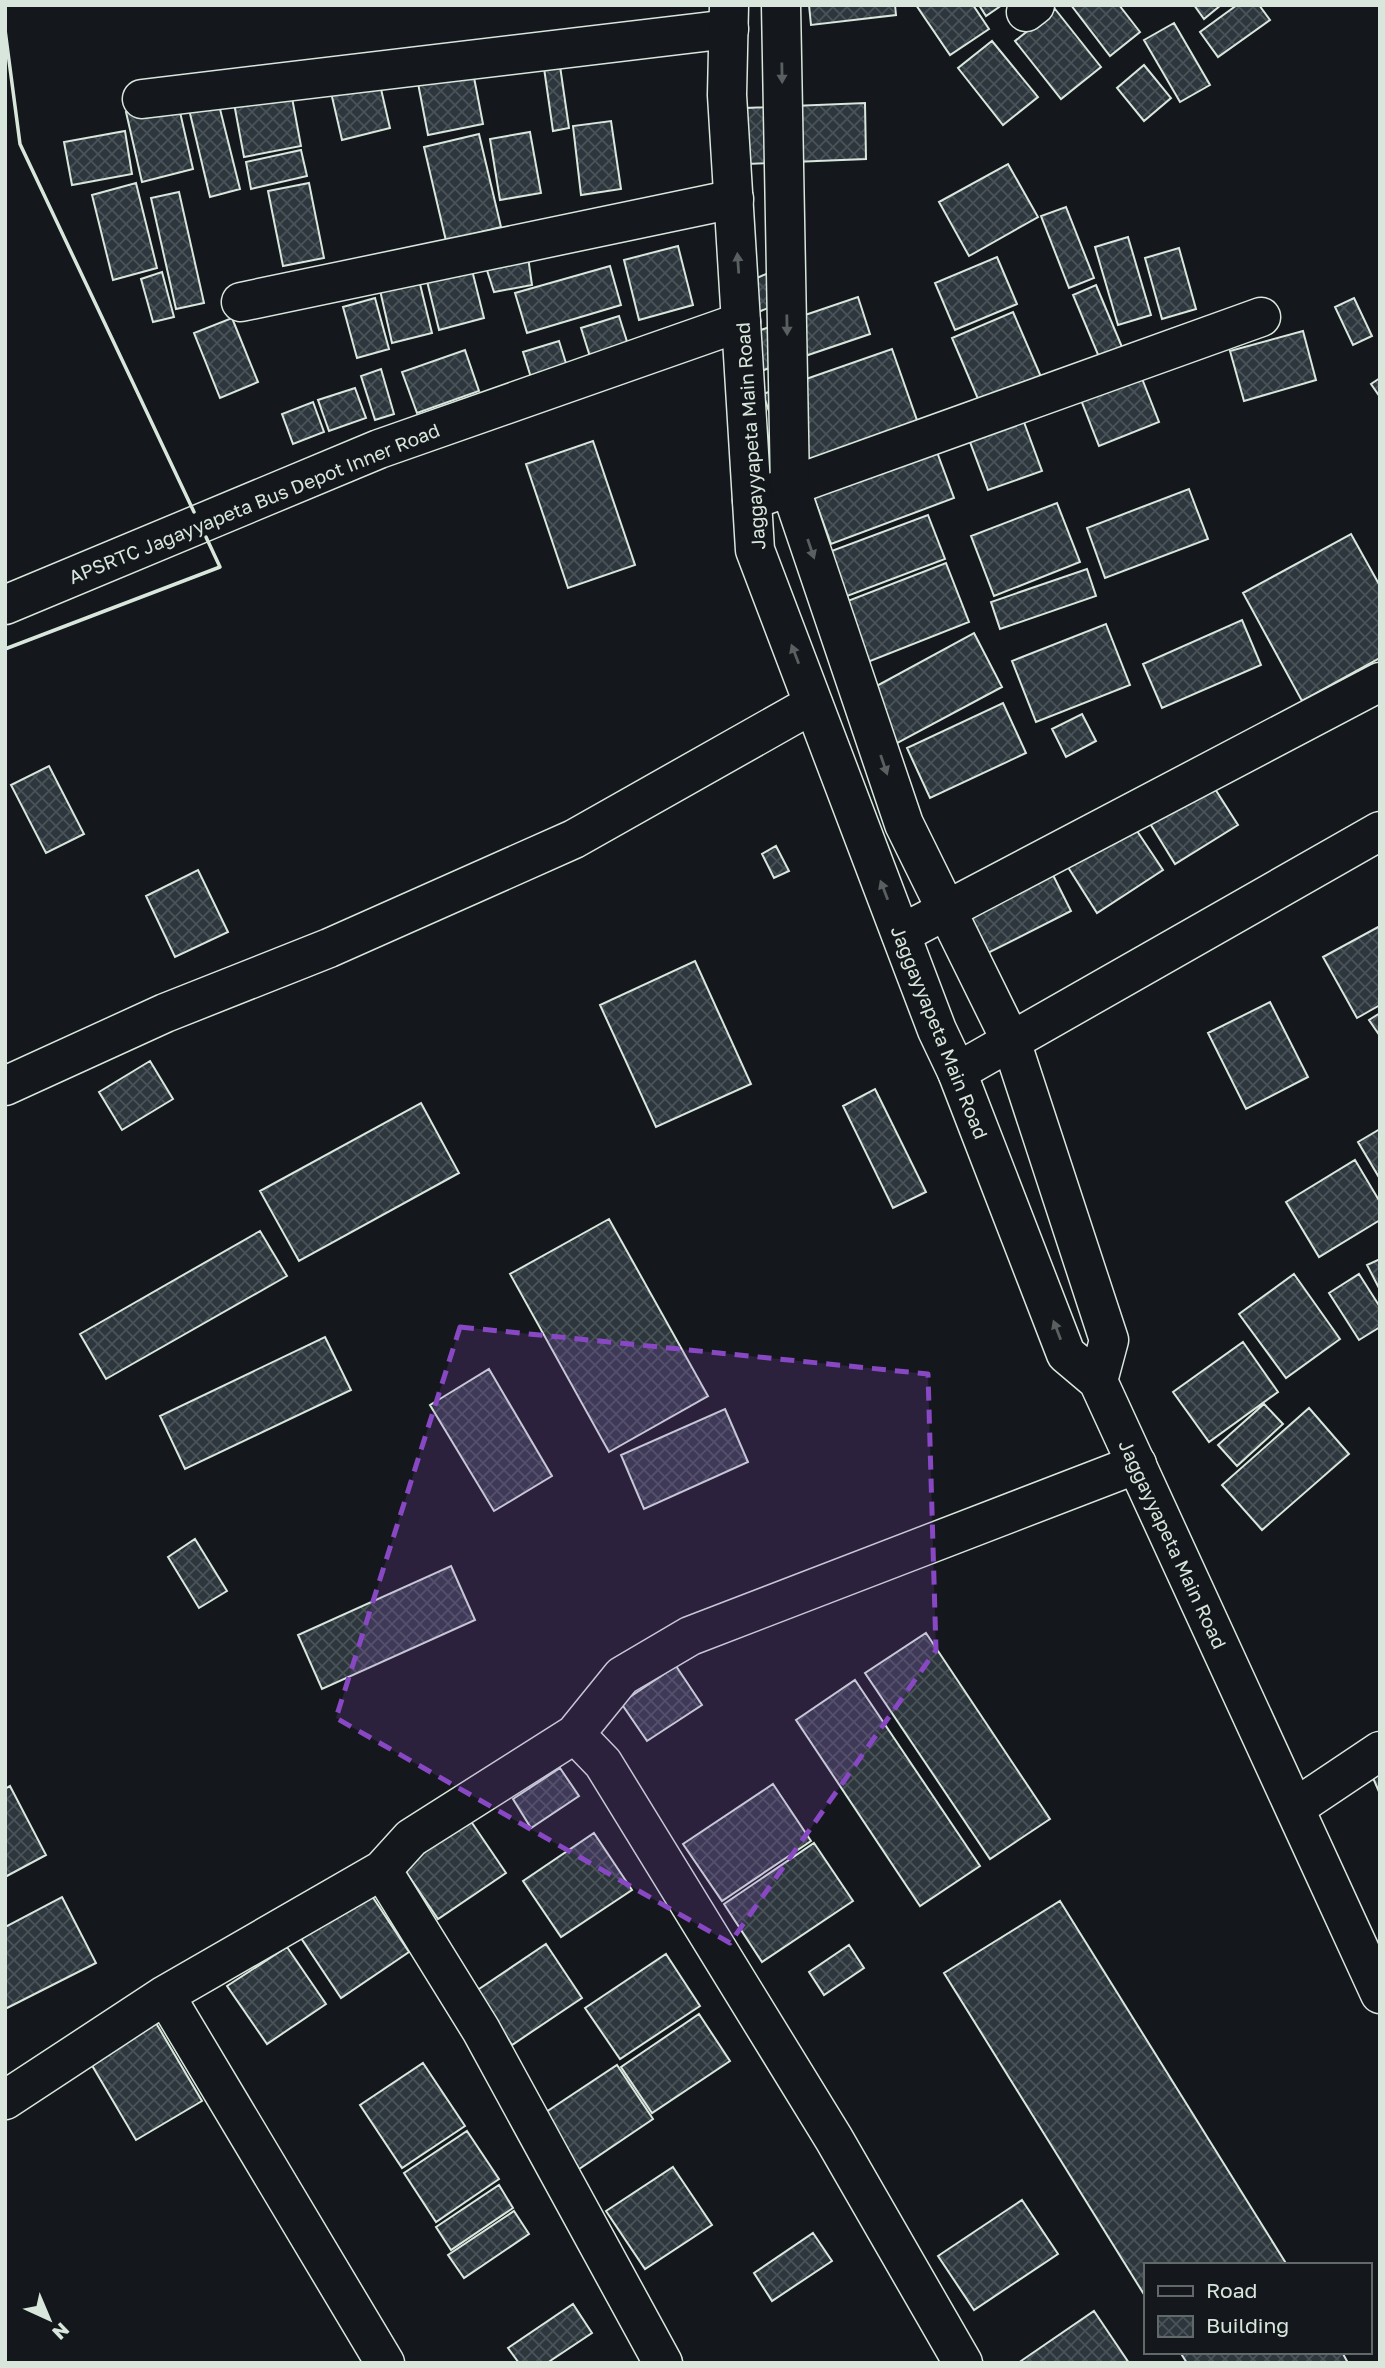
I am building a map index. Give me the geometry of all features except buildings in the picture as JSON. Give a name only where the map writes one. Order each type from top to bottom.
[{"type":"street","points":[[781,5],[790,486],[904,824],[1011,1041],[1109,1340],[1098,1381]]},
{"type":"street","points":[[142,99],[729,17]]},
{"type":"street","name":"Jaggayyapeta Main Road","points":[[729,17],[727,95],[755,550],[937,1030],[957,1072],[1066,1354],[1098,1381],[1378,1985]]},
{"type":"street","points":[[241,302],[734,199]]},
{"type":"street","points":[[752,500],[1261,317]]},
{"type":"street","name":"APSRTC Jagayyapeta Bus Depot Inner Road","points":[[5,604],[379,449],[741,322]]},
{"type":"street","points":[[901,934],[1380,682]]},
{"type":"street","points":[[5,1086],[165,1013],[329,948],[574,839],[813,704]]},
{"type":"street","points":[[957,1072],[1380,831]]},
{"type":"street","points":[[5,2100],[165,1995],[382,1870],[411,1838],[575,1734],[622,1676],[690,1636],[1137,1464]]},
{"type":"street","points":[[575,1734],[603,1763],[834,2139],[963,2363]]},
{"type":"street","points":[[1295,1808],[1380,1751]]},
{"type":"street","points":[[382,1870],[481,2030],[663,2363]]},
{"type":"street","points":[[165,1995],[385,2363]]},
{"type":"highlighted area","points":[[460,1327],[928,1374],[936,1650],[730,1943],[336,1718]]},
{"type":"wall","points":[[5,30],[20,144],[194,512]]},
{"type":"wall","points":[[5,649],[220,567],[206,537]]}]
